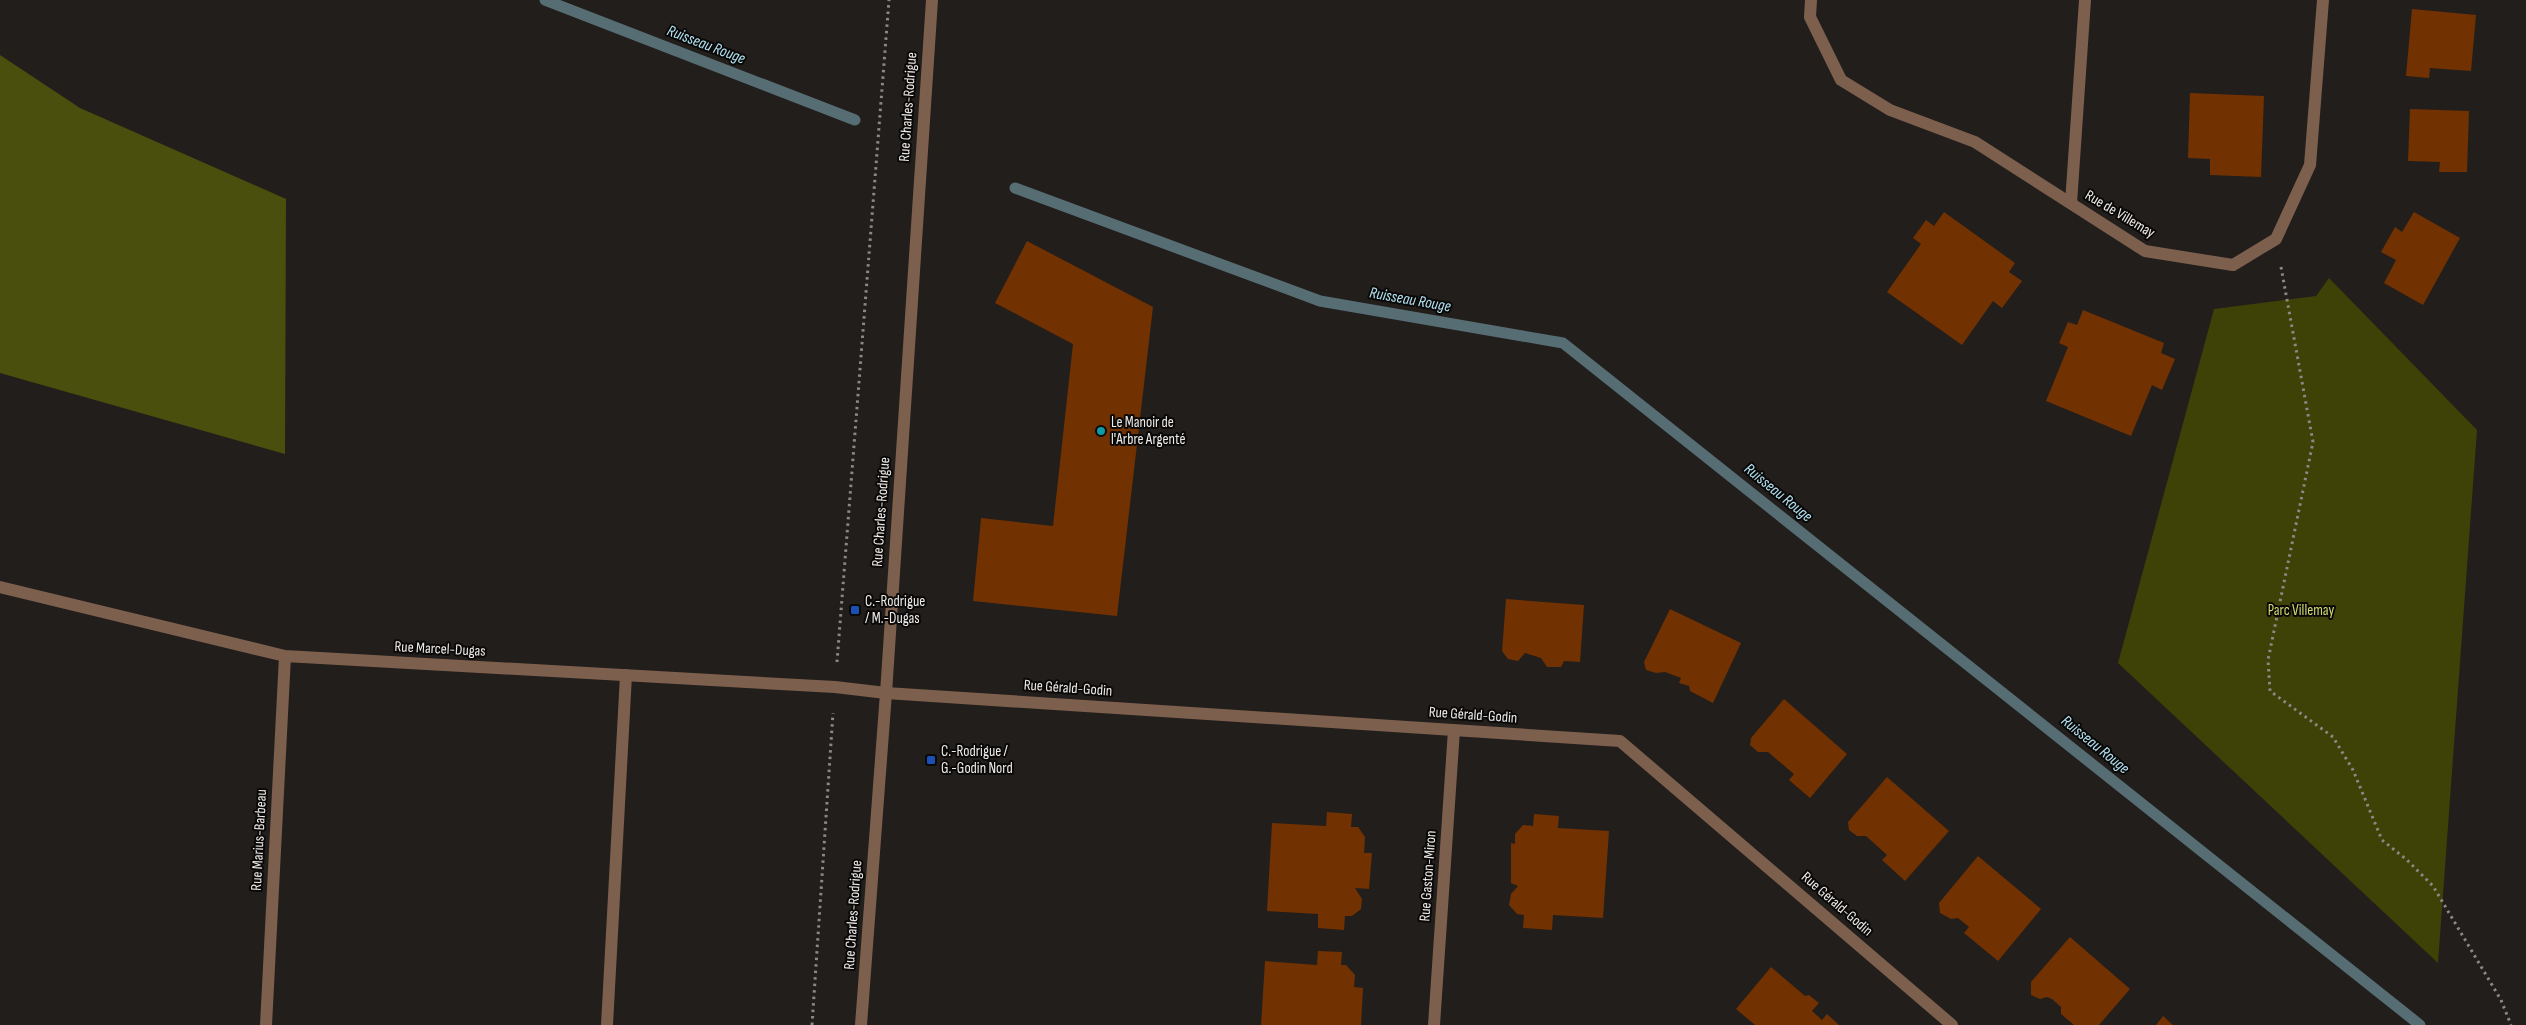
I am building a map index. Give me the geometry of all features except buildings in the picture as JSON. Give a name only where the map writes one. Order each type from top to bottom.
[{"type":"street","name":"Rue Charles-Rodrigue","points":[[861,1025],[886,693],[932,0]]},
{"type":"street","name":"Rue de Villemay","points":[[1811,0],[1810,17],[1841,80],[1890,110],[1975,142],[2145,251],[2233,265],[2276,239]]},
{"type":"street","points":[[2071,203],[2085,0]]},
{"type":"street","points":[[2276,239],[2310,165],[2323,0]]},
{"type":"street","name":"Rue Marcel-Dugas","points":[[0,587],[285,656],[835,687],[886,693]]},
{"type":"street","name":"Rue Marius-Barbeau","points":[[266,1025],[285,656]]},
{"type":"street","points":[[607,1025],[626,675]]},
{"type":"street","name":"Rue Gérald-Godin","points":[[886,693],[1620,741],[1952,1025]]},
{"type":"street","name":"Rue Gaston-Miron","points":[[1434,1025],[1454,730]]},
{"type":"path","points":[[812,1025],[835,687],[889,0]]},
{"type":"path","points":[[2276,239],[2313,442],[2268,660],[2270,691],[2333,737],[2353,770],[2382,840],[2407,860],[2433,886],[2501,1000],[2511,1025]]},
{"type":"green space","points":[[0,55],[80,108],[286,199],[285,454],[0,373]]},
{"type":"green space","name":"Parc Villemay","points":[[2329,278],[2477,430],[2438,963],[2118,663],[2214,309],[2316,296]]},
{"type":"waterway","name":"Ruisseau Rouge","points":[[545,0],[855,120]]},
{"type":"waterway","name":"Ruisseau Rouge","points":[[1015,188],[1320,301],[1563,343],[2420,1025]]},
{"type":"place","name":"Le Manoir de l'Arbre Argenté","points":[[1101,431]]},
{"type":"place","name":"C.-Rodrigue / M.-Dugas","points":[[855,610]]},
{"type":"place","name":"C.-Rodrigue / G.-Godin Nord","points":[[931,760]]}]
